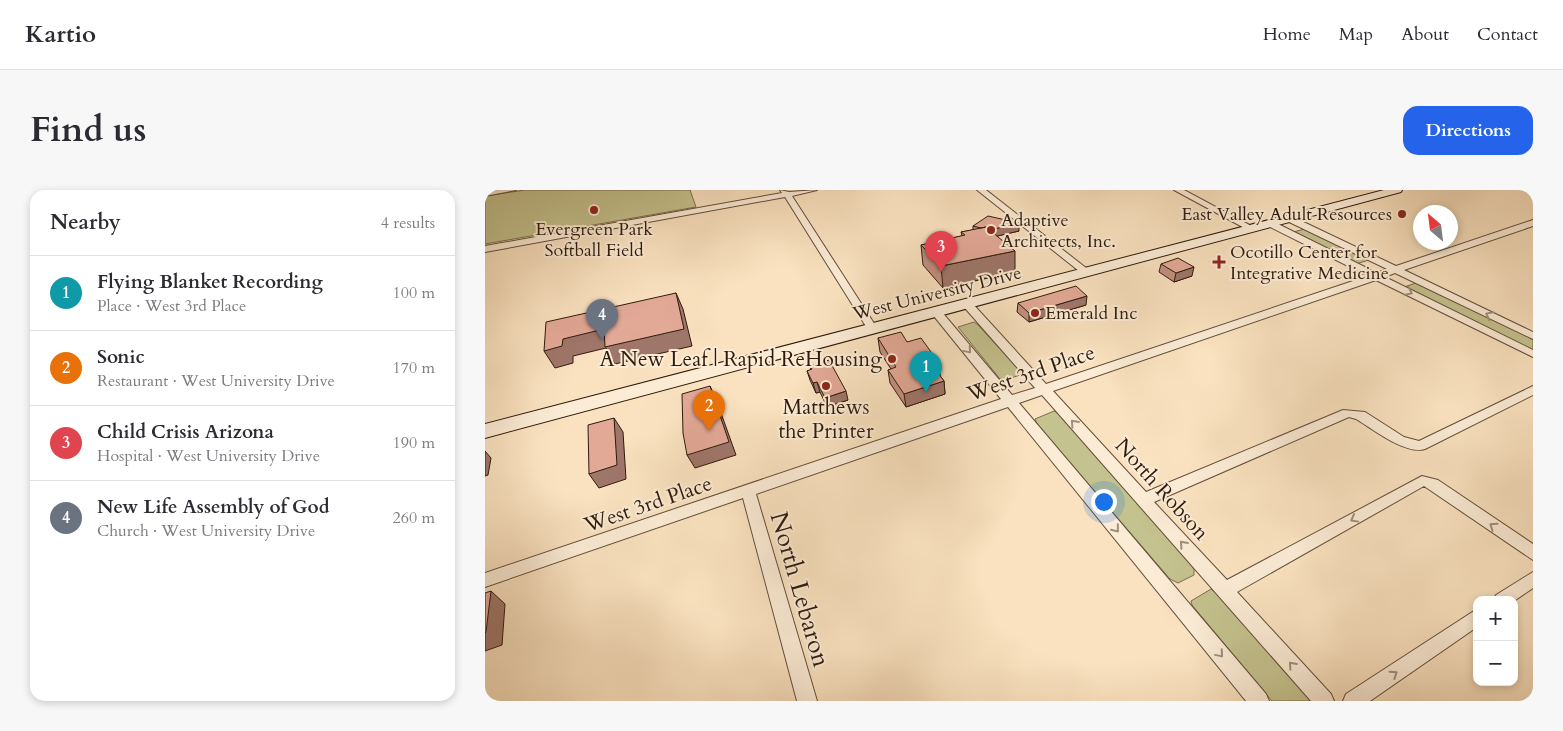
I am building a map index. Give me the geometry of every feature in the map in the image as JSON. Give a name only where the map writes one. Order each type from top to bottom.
[{"type":"main road","name":"West University Drive","points":[[485,431],[873,328],[968,305],[1397,190]]},
{"type":"street","points":[[485,194],[512,190]]},
{"type":"street","points":[[485,248],[785,192],[813,190]]},
{"type":"street","points":[[981,190],[1087,273]]},
{"type":"street","points":[[1178,190],[1253,229]]},
{"type":"street","points":[[785,192],[873,328]]},
{"type":"street","points":[[1290,219],[1533,336]]},
{"type":"street","points":[[1271,224],[1533,354]]},
{"type":"street","name":"West 3rd Place","points":[[485,580],[1393,269],[1515,229],[1532,229]]},
{"type":"street","name":"North Robson","points":[[968,305],[1324,701]]},
{"type":"street","points":[[937,312],[1259,701]]},
{"type":"street","points":[[1143,500],[1347,413],[1360,415],[1399,440],[1420,446],[1533,390]]},
{"type":"street","points":[[1225,590],[1422,482],[1428,481],[1533,553]]},
{"type":"street","name":"North Lebaron","points":[[748,491],[807,701]]},
{"type":"street","points":[[1508,596],[1533,579]]},
{"type":"street","points":[[1353,701],[1473,620]]},
{"type":"shaded area","points":[[525,190],[690,190],[696,207],[485,244],[485,196]]},
{"type":"shaded area","points":[[1305,229],[1369,260],[1356,264],[1293,232]]},
{"type":"shaded area","points":[[1416,283],[1533,339],[1533,352],[1404,287]]},
{"type":"shaded area","points":[[974,322],[1023,374],[1005,380],[1000,379],[958,327]]},
{"type":"shaded area","points":[[1054,411],[1058,413],[1194,568],[1194,575],[1178,583],[1170,579],[1037,424],[1035,419]]},
{"type":"shaded area","points":[[1211,589],[1313,701],[1272,701],[1192,605],[1191,601]]},
{"type":"building","points":[[988,216],[1019,223],[990,230],[986,227],[973,226]]},
{"type":"building","points":[[986,227],[1015,251],[941,266],[921,245],[965,235],[961,232]]},
{"type":"building","points":[[1178,258],[1194,267],[1176,273],[1161,264]]},
{"type":"building","points":[[1076,286],[1087,296],[1029,313],[1018,303]]},
{"type":"building","points":[[676,293],[684,329],[605,347],[604,329],[563,339],[562,346],[544,351],[546,322]]},
{"type":"building","points":[[901,332],[907,342],[921,338],[939,363],[932,365],[944,381],[904,394],[888,370],[896,367],[878,338]]},
{"type":"building","name":"Matthews the Printer","points":[[829,360],[846,391],[825,398],[817,382],[813,383],[807,371],[812,369],[810,366]]},
{"type":"building","points":[[710,386],[729,442],[687,455],[683,433],[682,394]]},
{"type":"building","points":[[614,418],[617,465],[589,474],[588,425]]},
{"type":"building","points":[[491,591],[486,632],[485,633],[485,593]]},
{"type":"place","name":"Evergreen Park Softball Field","points":[[594,210]]},
{"type":"place","name":"East Valley Adult Resources","points":[[1402,214]]},
{"type":"place","name":"Adaptive Architects, Inc.","points":[[991,230]]},
{"type":"place","name":"Ocotillo Center for Integrative Medicine","points":[[1219,262]]},
{"type":"place","name":"Child Crisis Arizona","points":[[941,272]]},
{"type":"place","name":"Emerald Inc","points":[[1035,313]]},
{"type":"place","name":"New Life Assembly of God","points":[[602,340]]},
{"type":"place","name":"A New Leaf | Rapid ReHousing","points":[[892,359]]},
{"type":"place","name":"Matthews the Printer","points":[[826,386]]},
{"type":"place","name":"Flying Blanket Recording","points":[[926,392]]},
{"type":"place","name":"Sonic","points":[[709,431]]}]
